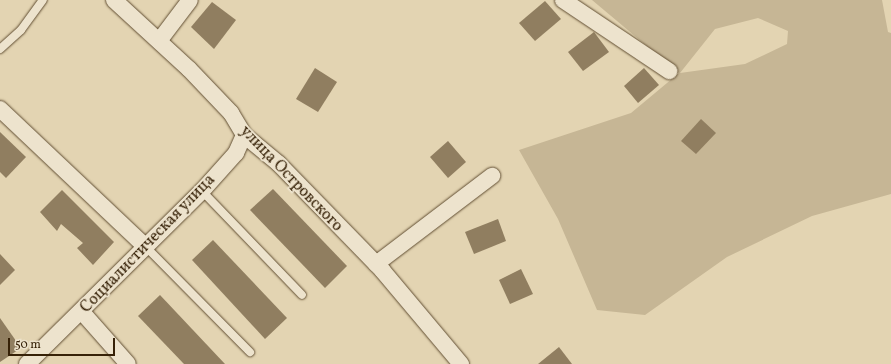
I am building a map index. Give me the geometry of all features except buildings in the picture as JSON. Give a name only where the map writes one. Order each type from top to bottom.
[{"type":"street","name":"улица Островского","points":[[114,0],[159,41],[231,113],[244,135],[279,164],[376,264],[461,364]]},
{"type":"street","points":[[159,41],[190,0]]},
{"type":"street","points":[[563,0],[669,71]]},
{"type":"street","points":[[0,109],[146,247]]},
{"type":"street","name":"Социалистическая улица","points":[[27,364],[82,312],[202,191],[236,153],[244,135]]},
{"type":"street","points":[[376,264],[492,176]]},
{"type":"street","points":[[82,312],[128,364]]},
{"type":"lane","points":[[0,50],[21,30],[42,0]]},
{"type":"lane","points":[[202,191],[302,295]]},
{"type":"lane","points":[[146,247],[250,352]]},
{"type":"shaded area","points":[[592,0],[882,0],[888,32],[891,33],[891,194],[812,216],[727,257],[645,315],[597,310],[558,219],[519,150],[631,113],[679,73]],"holes":[[[758,18],[788,31],[787,44],[745,64],[680,73],[715,29]]]}]
